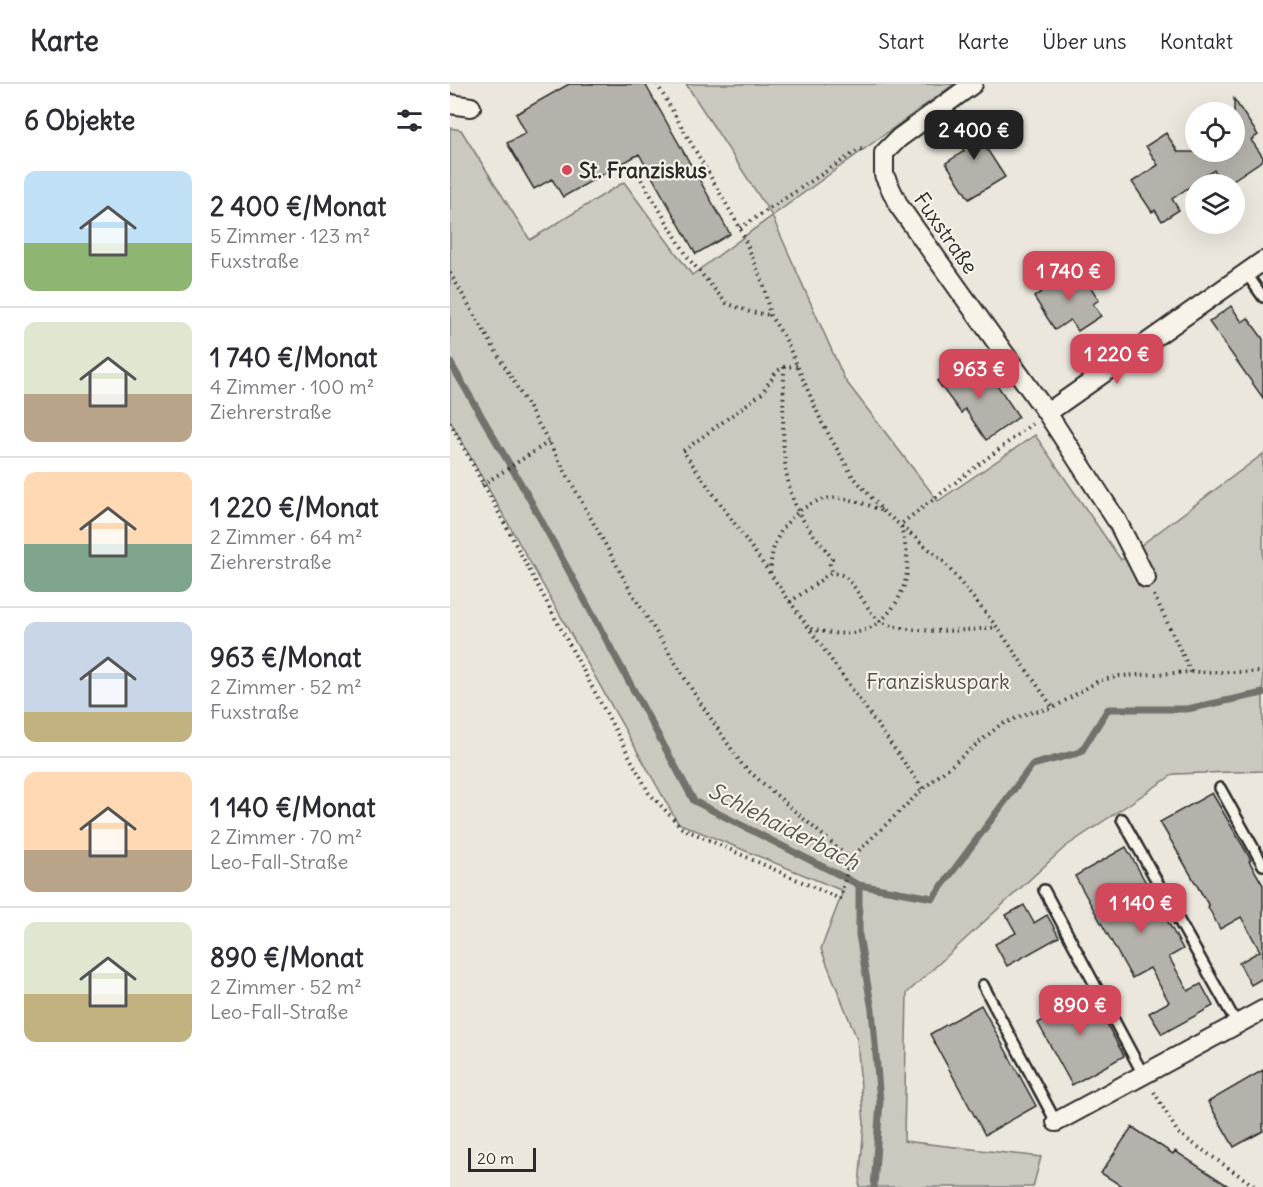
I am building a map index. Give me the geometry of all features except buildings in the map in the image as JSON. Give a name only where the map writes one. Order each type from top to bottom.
[{"type":"street","points":[[884,153],[899,138],[973,84]]},
{"type":"street","points":[[450,104],[471,107]]},
{"type":"street","name":"Fuxstraße","points":[[884,153],[884,176],[899,206],[1047,413],[1117,521],[1146,578]]},
{"type":"street","points":[[1047,413],[1263,261]]},
{"type":"street","points":[[1056,1122],[1263,1011]]},
{"type":"lane","points":[[1246,273],[1263,297]]},
{"type":"lane","points":[[1220,788],[1263,865]]},
{"type":"lane","points":[[1122,819],[1237,1024]]},
{"type":"lane","points":[[1044,891],[1144,1076]]},
{"type":"lane","points":[[983,986],[1056,1122]]},
{"type":"path","points":[[657,84],[740,228],[763,283],[770,315],[786,340],[822,423],[852,475],[883,511],[943,561],[997,627],[1053,708]]},
{"type":"path","points":[[740,228],[860,149],[884,153]]},
{"type":"path","points":[[632,164],[689,259],[726,303],[750,312],[770,315]]},
{"type":"path","points":[[450,273],[549,442],[633,595],[743,766],[850,859]]},
{"type":"path","points":[[797,366],[784,367],[777,371],[761,394],[683,451],[923,789]]},
{"type":"path","points":[[784,367],[783,420],[786,464],[792,497],[798,512],[832,558],[830,564],[832,572]]},
{"type":"path","points":[[901,524],[1047,413]]},
{"type":"path","points":[[450,422],[649,793],[682,828],[840,899],[850,859],[923,789],[1000,725],[1028,713],[1053,708],[1098,681],[1120,676],[1191,672],[1263,672]]},
{"type":"path","points":[[482,485],[549,442]]},
{"type":"path","points":[[770,573],[771,553],[778,536],[798,512],[817,501],[835,497],[854,500],[883,511]]},
{"type":"path","points":[[809,629],[844,634],[863,631],[880,621],[896,603],[905,583],[907,556],[901,524]]},
{"type":"path","points":[[790,602],[832,572],[844,575],[880,621],[903,628],[927,630],[968,631],[997,627]]},
{"type":"path","points":[[1146,578],[1191,672]]},
{"type":"path","points":[[1144,1076],[1178,1132],[1256,1187]]},
{"type":"green space","points":[[686,84],[954,84],[772,216]]},
{"type":"green space","name":"Franziskuspark","points":[[450,128],[461,130],[530,240],[624,182],[692,275],[772,216],[845,380],[938,501],[1035,435],[1121,560],[1263,454],[1263,771],[1174,774],[1065,847],[907,993],[904,1141],[1041,1157],[1033,1187],[859,1187],[864,1124],[857,1039],[821,949],[843,891],[678,823],[450,421]]},
{"type":"waterway","name":"Schlehaiderbach","points":[[450,362],[528,496],[694,801],[859,885],[933,898],[1032,765],[1081,752],[1108,709],[1187,709],[1263,693]]},
{"type":"waterway","points":[[859,885],[859,935],[872,1010],[880,1101],[874,1187]]},
{"type":"place","name":"St. Franziskus","points":[[567,170]]}]
